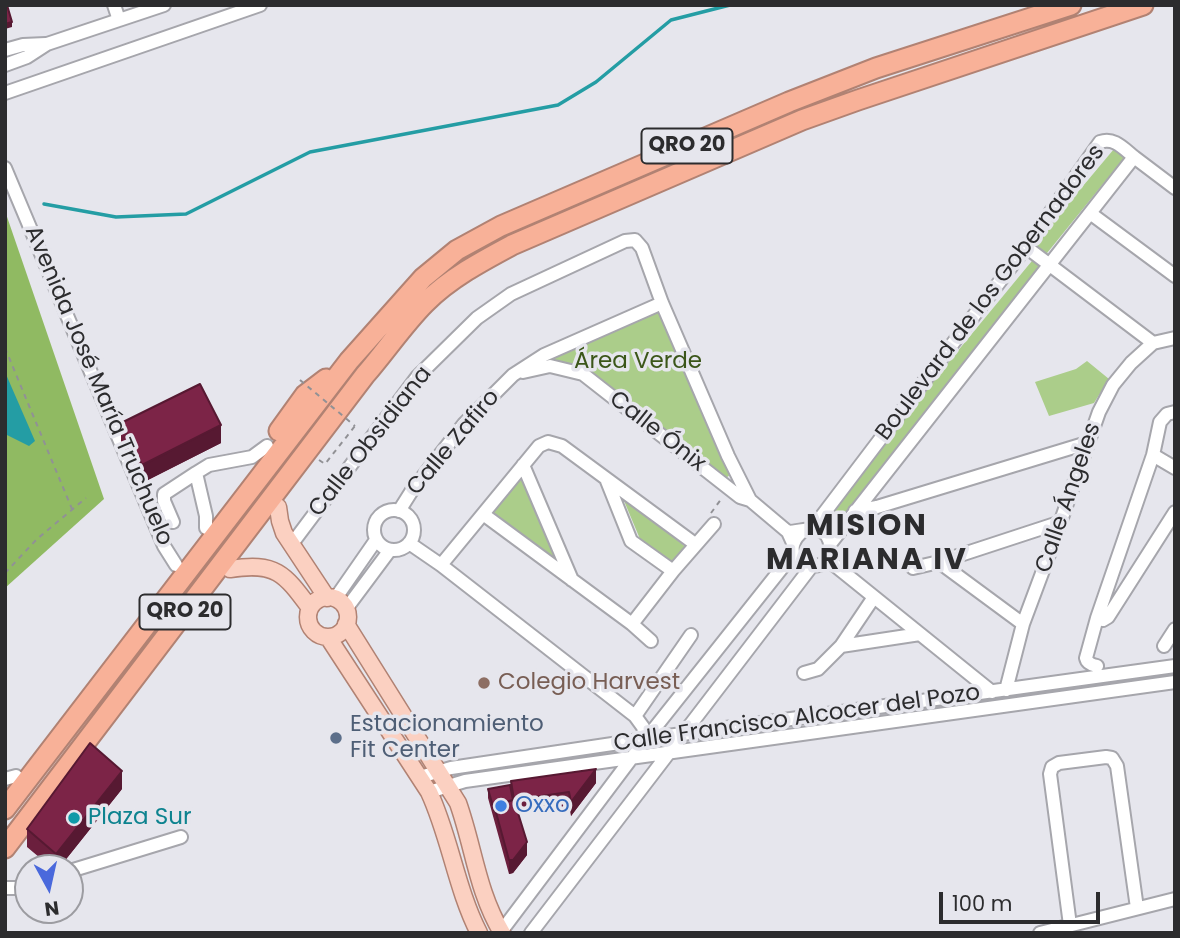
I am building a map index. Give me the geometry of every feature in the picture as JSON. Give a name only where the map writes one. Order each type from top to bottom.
[{"type":"highway","name":"QRO 20","points":[[5,809],[349,361],[423,278],[457,250],[501,226],[826,87],[876,68],[1071,5]]},
{"type":"highway","name":"QRO 20","points":[[5,848],[365,375],[425,303],[448,283],[512,245],[802,120],[1143,5]]},
{"type":"highway","points":[[5,800],[11,778],[206,528],[305,395],[349,361]]},
{"type":"highway","points":[[5,859],[278,508],[331,435],[365,375]]},
{"type":"main road","points":[[278,508],[284,533],[338,608],[458,803],[467,827],[482,890],[501,932]]},
{"type":"main road","points":[[230,569],[256,566],[275,571],[292,584],[310,608]]},
{"type":"main road","points":[[317,601],[338,608],[339,634],[328,637],[315,633],[308,615],[310,608],[317,601]]},
{"type":"main road","points":[[328,637],[429,792],[442,823],[465,904],[479,933]]},
{"type":"street","points":[[114,5],[119,20]]},
{"type":"street","points":[[5,65],[27,57],[47,44],[164,5]]},
{"type":"street","points":[[5,93],[260,5]]},
{"type":"street","points":[[5,50],[23,45],[47,44]]},
{"type":"street","name":"Boulevard de los Gobernadores","points":[[808,530],[1026,247],[1100,142],[1114,141],[1134,157],[830,544]]},
{"type":"street","points":[[1134,157],[1175,188]]},
{"type":"street","name":"Avenida José María Truchuelo","points":[[5,168],[164,546],[176,565]]},
{"type":"street","points":[[1090,213],[1175,276]]},
{"type":"street","name":"Calle Obsidiana","points":[[291,544],[417,377],[477,318],[511,294],[625,241],[635,240],[642,248],[662,303]]},
{"type":"street","points":[[1026,247],[1153,343],[1175,338]]},
{"type":"street","points":[[662,303],[728,456],[750,500]]},
{"type":"street","name":"Calle Zafiro","points":[[400,512],[411,492],[464,424],[513,375],[544,355],[662,303]]},
{"type":"street","name":"Calle Ángeles","points":[[1006,690],[1023,624],[1099,412],[1113,385],[1131,363],[1153,343]]},
{"type":"street","name":"Calle Ónix","points":[[513,375],[550,366],[583,374],[740,497],[750,500],[791,543]]},
{"type":"street","points":[[1097,666],[1086,658],[1097,618],[1153,455],[1160,422],[1167,414],[1175,412]]},
{"type":"street","points":[[441,565],[539,446],[548,442],[562,446],[695,544]]},
{"type":"street","points":[[855,511],[877,507],[1087,443]]},
{"type":"street","points":[[173,522],[164,501],[164,494],[209,465],[252,457],[268,446]]},
{"type":"street","points":[[1153,455],[1175,468]]},
{"type":"street","points":[[523,465],[572,580]]},
{"type":"street","points":[[196,473],[206,528]]},
{"type":"street","points":[[726,486],[736,481],[738,475]]},
{"type":"street","points":[[606,479],[631,541],[673,571]]},
{"type":"street","points":[[338,608],[376,540],[374,527],[377,521],[386,512],[400,512],[410,519],[414,531],[409,543],[404,547],[390,550],[376,540]]},
{"type":"street","points":[[1097,618],[1103,620],[1108,617],[1175,512]]},
{"type":"street","points":[[483,514],[632,624],[651,641]]},
{"type":"street","points":[[913,568],[1061,522]]},
{"type":"street","points":[[632,624],[714,524]]},
{"type":"street","points":[[501,932],[791,543],[799,534],[808,530],[824,533],[830,544],[829,554],[822,564],[811,567],[800,563],[791,543]]},
{"type":"street","points":[[409,543],[635,716],[643,727],[646,739]]},
{"type":"street","points":[[338,608],[390,550]]},
{"type":"street","points":[[827,559],[992,692]]},
{"type":"street","points":[[939,562],[1023,624]]},
{"type":"street","points":[[531,933],[811,567]]},
{"type":"street","points":[[804,673],[818,669],[841,646],[874,597]]},
{"type":"street","points":[[1164,646],[1175,629]]},
{"type":"street","points":[[841,646],[920,634]]},
{"type":"street","points":[[635,716],[691,635]]},
{"type":"street","name":"Calle Francisco Alcocer del Pozo","points":[[429,792],[443,778],[646,739],[1175,666]]},
{"type":"street","name":"Calle Francisco Alcocer del Pozo","points":[[420,777],[465,781],[1175,682]]},
{"type":"street","points":[[1070,925],[1050,774],[1052,767],[1059,763],[1106,757],[1112,758],[1117,766],[1138,908]]},
{"type":"street","points":[[84,867],[181,837]]},
{"type":"street","points":[[1040,933],[1175,899]]},
{"type":"path","points":[[5,348],[72,509]]},
{"type":"path","points":[[300,380],[355,426],[325,464],[315,458]]},
{"type":"path","points":[[714,524],[710,513],[726,486]]},
{"type":"path","points":[[5,573],[37,539],[86,498]]},
{"type":"green space","points":[[1119,143],[1129,152],[1043,258],[1031,248]]},
{"type":"green space","points":[[5,211],[104,499],[5,588]]},
{"type":"green space","points":[[1036,256],[1048,266],[834,528],[821,517]]},
{"type":"green space","name":"Área Verde","points":[[662,304],[731,474],[726,478],[593,382],[536,365]]},
{"type":"green space","points":[[1087,361],[1109,379],[1094,403],[1049,416],[1035,382],[1076,369]]},
{"type":"green space","points":[[523,477],[563,570],[493,513]]},
{"type":"green space","points":[[622,496],[687,548],[673,564],[640,539]]},
{"type":"water","points":[[5,372],[35,441],[29,446],[5,434]]},
{"type":"building","points":[[5,5],[12,22],[5,24]]},
{"type":"building","points":[[200,384],[221,425],[142,465],[121,423]]},
{"type":"building","name":"Plaza Sur","points":[[90,743],[122,771],[56,854],[27,829]]},
{"type":"building","points":[[596,769],[571,802],[569,792],[514,800],[511,781]]},
{"type":"building","points":[[510,785],[513,800],[494,805],[494,810],[488,789]]},
{"type":"building","points":[[514,800],[527,842],[513,860],[509,860],[494,805]]},
{"type":"waterway","points":[[44,204],[116,217],[186,214],[310,152],[558,105],[596,82],[671,20],[730,5]]},
{"type":"place","name":"Colegio Harvest","points":[[484,683]]},
{"type":"place","name":"Estacionamiento Fit Center","points":[[336,738]]},
{"type":"place","name":"Oxxo","points":[[501,806]]},
{"type":"place","name":"Plaza Sur","points":[[74,818]]},
{"type":"district","name":"MISION MARIANA IV","points":[[867,544]]}]
